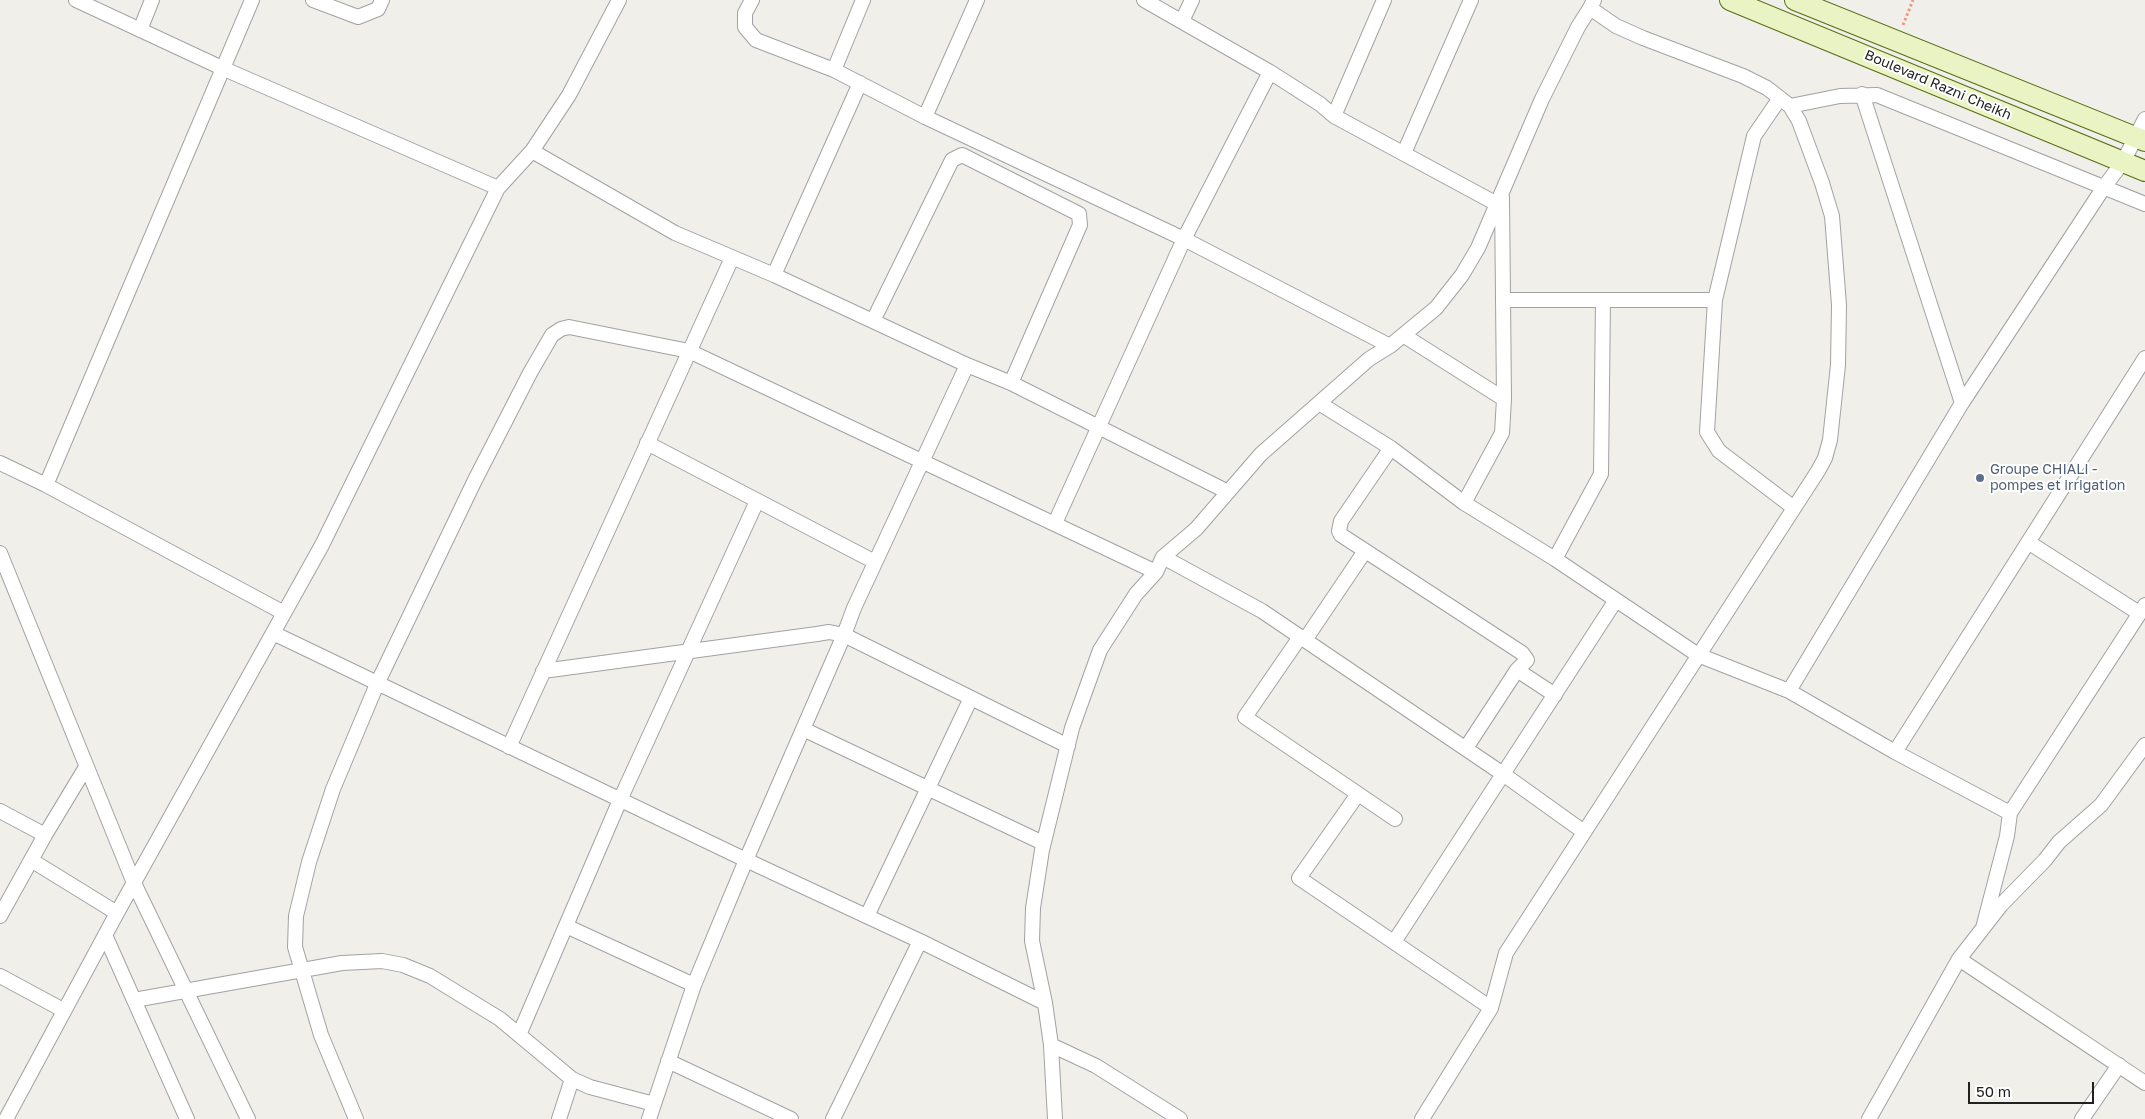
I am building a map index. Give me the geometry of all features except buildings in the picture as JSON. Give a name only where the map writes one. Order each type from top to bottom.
[{"type":"main road","name":"Boulevard Razni Cheikh","points":[[1730,0],[2145,171]]},
{"type":"main road","name":"Boulevard Razni Cheikh","points":[[1795,0],[2140,139]]},
{"type":"street","points":[[76,0],[222,68],[498,188]]},
{"type":"street","points":[[140,30],[152,0]]},
{"type":"street","points":[[46,485],[252,0]]},
{"type":"street","points":[[312,0],[358,17],[378,9],[382,0]]},
{"type":"street","points":[[6,1119],[63,1010],[322,545],[498,188],[532,151],[569,96],[619,0]]},
{"type":"street","points":[[752,0],[745,13],[745,27],[756,40],[834,70],[925,116],[1184,239],[1390,346]]},
{"type":"street","points":[[834,70],[863,0]]},
{"type":"street","points":[[925,116],[977,0]]},
{"type":"street","points":[[1144,0],[1270,72],[1320,104],[1334,116],[1404,153],[1500,199]]},
{"type":"street","points":[[1182,22],[1192,0]]},
{"type":"street","points":[[1334,116],[1384,0]]},
{"type":"street","points":[[1404,153],[1472,0]]},
{"type":"street","points":[[1055,1119],[1051,1045],[1045,1003],[1032,940],[1033,908],[1043,843],[1068,746],[1083,692],[1100,650],[1136,594],[1156,572],[1163,557],[1196,529],[1261,454],[1369,359],[1390,346],[1436,308],[1462,275],[1478,248],[1542,99],[1578,27],[1592,4],[1629,32],[1743,76],[1767,88],[1785,102],[1799,121],[1832,216],[1839,305],[1838,365],[1830,440],[1825,458],[1794,508],[1506,953],[1491,1008],[1422,1119]]},
{"type":"street","points":[[1055,523],[1184,239],[1270,72]]},
{"type":"street","points":[[774,275],[860,83]]},
{"type":"street","points":[[1862,94],[1962,403]]},
{"type":"street","points":[[1794,508],[1719,451],[1707,432],[1715,300],[1754,136],[1785,102],[1862,94],[1884,97],[2145,204]]},
{"type":"street","points":[[1789,691],[1962,403],[2104,187],[2140,139],[2145,119]]},
{"type":"street","points":[[532,151],[675,233],[774,275],[967,365],[1011,383],[1228,492]]},
{"type":"street","points":[[873,321],[952,160],[962,155],[1079,214],[1080,225],[1011,383]]},
{"type":"street","points":[[1464,503],[1502,433],[1504,400],[1500,199]]},
{"type":"street","points":[[509,747],[732,258]]},
{"type":"street","points":[[1503,300],[1715,300]]},
{"type":"street","points":[[1555,559],[1602,474],[1603,300]]},
{"type":"street","points":[[356,1119],[320,1035],[295,947],[296,916],[309,862],[333,789],[377,684],[479,472],[530,373],[552,335],[561,329],[569,327],[689,351],[1156,572]]},
{"type":"street","points":[[1403,335],[1504,400]]},
{"type":"street","points":[[1895,752],[2145,358]]},
{"type":"street","points":[[649,1119],[694,985],[746,860],[875,562],[967,365]]},
{"type":"street","points":[[1319,403],[1390,448],[1464,503],[1555,559],[1698,655],[1789,691],[1895,752],[2010,813]]},
{"type":"street","points":[[646,443],[875,562]]},
{"type":"street","points":[[1390,448],[1340,521],[1341,535],[1522,653],[1527,660],[1517,670],[1466,748]]},
{"type":"street","points":[[0,463],[46,485],[284,613]]},
{"type":"street","points":[[519,1035],[620,800],[757,501]]},
{"type":"street","points":[[1983,928],[2008,836],[2010,813],[2142,609],[2028,542]]},
{"type":"street","points":[[1365,551],[1245,717],[1395,819]]},
{"type":"street","points":[[0,554],[134,884],[248,1119]]},
{"type":"street","points":[[1163,557],[1262,611],[1466,748],[1584,832]]},
{"type":"street","points":[[1394,942],[1616,600]]},
{"type":"street","points":[[543,671],[829,632],[844,635],[1068,746]]},
{"type":"street","points":[[273,633],[746,860],[920,941],[1045,1003]]},
{"type":"street","points":[[1517,670],[1555,695]]},
{"type":"street","points":[[867,916],[971,698]]},
{"type":"street","points":[[803,729],[1043,843]]},
{"type":"street","points":[[1869,1119],[1959,959],[2001,905],[2046,860],[2059,842],[2101,805],[2145,745]]},
{"type":"street","points":[[0,916],[30,860],[86,767]]},
{"type":"street","points":[[1358,794],[1298,878],[1491,1008]]},
{"type":"street","points":[[0,811],[45,835]]},
{"type":"street","points":[[30,860],[117,913]]},
{"type":"street","points":[[566,926],[694,985]]},
{"type":"street","points":[[105,935],[187,1119]]},
{"type":"street","points":[[833,1119],[920,941]]},
{"type":"street","points":[[1959,959],[2145,1083]]},
{"type":"street","points":[[134,1000],[342,963],[382,961],[403,965],[430,976],[500,1019],[572,1079],[590,1087],[654,1104]]},
{"type":"street","points":[[0,976],[63,1010]]},
{"type":"street","points":[[1051,1045],[1096,1066],[1180,1119]]},
{"type":"street","points":[[668,1061],[791,1119]]},
{"type":"street","points":[[2082,1119],[2119,1065]]},
{"type":"street","points":[[559,1119],[572,1079]]},
{"type":"path","points":[[1898,42],[1913,0]]},
{"type":"place","name":"Groupe CHIALI - pompes et irrigation","points":[[1980,478]]}]
